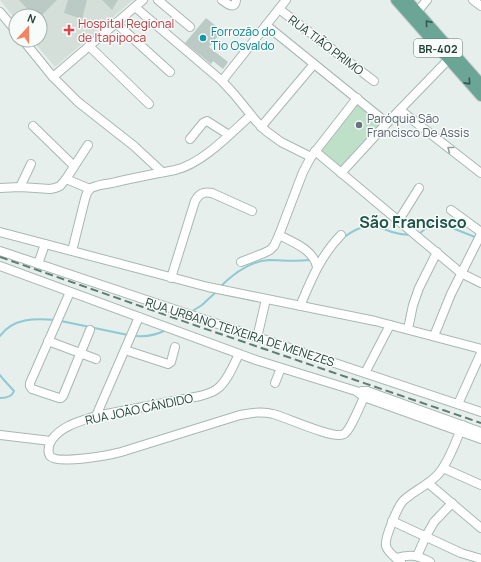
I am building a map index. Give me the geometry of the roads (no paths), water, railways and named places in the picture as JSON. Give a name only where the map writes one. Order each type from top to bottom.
[{"type":"main road","name":"BR-402","points":[[396,0],[481,96]]},
{"type":"main road","name":"BR-402","points":[[407,0],[480,79]]},
{"type":"street","points":[[53,77],[143,0]]},
{"type":"street","points":[[158,0],[190,26]]},
{"type":"street","points":[[222,0],[231,6],[236,3],[236,0]]},
{"type":"street","points":[[222,81],[286,0]]},
{"type":"street","points":[[418,12],[427,0]]},
{"type":"street","points":[[473,0],[481,6]]},
{"type":"street","points":[[135,7],[188,50],[222,81],[261,127],[271,135],[281,142],[313,154],[341,173],[461,273],[481,282]]},
{"type":"street","name":"RUA TIÃO PRIMO","points":[[279,9],[374,81]]},
{"type":"street","points":[[0,13],[8,22]]},
{"type":"street","points":[[116,23],[170,72]]},
{"type":"street","points":[[266,25],[387,123]]},
{"type":"street","points":[[89,46],[149,104]]},
{"type":"street","points":[[29,48],[53,77],[78,102],[134,146],[162,172]]},
{"type":"street","points":[[341,173],[448,60]]},
{"type":"street","points":[[261,127],[314,64]]},
{"type":"street","points":[[241,262],[270,250],[274,246],[303,172],[313,154],[357,98]]},
{"type":"street","points":[[400,110],[481,173]]},
{"type":"street","points":[[72,251],[85,199],[90,189],[97,186],[186,167],[204,156],[251,115]]},
{"type":"street","points":[[190,139],[203,123],[207,121],[229,135]]},
{"type":"street","points":[[33,126],[74,166]]},
{"type":"street","points":[[0,188],[20,187],[50,189],[60,186],[88,145]]},
{"type":"street","points":[[20,187],[31,164]]},
{"type":"street","points":[[66,179],[90,189]]},
{"type":"street","points":[[398,220],[419,188]]},
{"type":"street","points":[[171,278],[195,201],[198,196],[208,192],[212,193],[252,211]]},
{"type":"street","points":[[434,336],[447,302],[481,233],[451,210]]},
{"type":"street","points":[[0,232],[171,278],[408,329],[481,349]]},
{"type":"street","points":[[279,235],[310,254],[315,259],[318,267]]},
{"type":"street","points":[[300,306],[318,267],[326,254],[342,235]]},
{"type":"street","points":[[38,264],[45,244]]},
{"type":"street","name":"RUA URBANO TEIXEIRA DE MENEZES","points":[[0,251],[481,412]]},
{"type":"street","points":[[408,329],[419,288],[437,252]]},
{"type":"street","name":"RUA URBANO TEIXEIRA DE MENEZES","points":[[0,266],[239,354],[356,391],[462,428],[481,432]]},
{"type":"street","points":[[70,292],[30,384],[30,388],[56,398],[61,398],[65,394],[90,330]]},
{"type":"street","points":[[257,338],[266,299]]},
{"type":"street","points":[[96,416],[139,317]]},
{"type":"street","points":[[365,373],[390,325]]},
{"type":"street","points":[[48,342],[96,359]]},
{"type":"street","points":[[125,350],[168,364],[171,362],[175,347]]},
{"type":"street","points":[[458,404],[481,353]]},
{"type":"street","name":"RUA JOÃO CÂNDIDO","points":[[51,441],[55,435],[64,429],[86,419],[210,393],[218,388],[224,381],[239,354]]},
{"type":"street","points":[[275,384],[281,368]]},
{"type":"street","points":[[0,436],[51,441],[48,452],[52,458],[63,459],[102,456],[121,452],[240,415],[260,412],[273,413],[340,436],[350,427],[365,394]]},
{"type":"street","points":[[430,562],[417,556],[408,555],[398,560],[388,550],[386,541],[392,522],[402,502],[428,483],[443,468],[462,428]]},
{"type":"street","name":"RUA URBANO TEIXEIRA DE MENEZES","points":[[462,428],[481,439]]},
{"type":"street","points":[[443,468],[481,485]]},
{"type":"street","points":[[428,483],[480,525]]},
{"type":"street","points":[[417,556],[434,522],[452,503]]},
{"type":"street","points":[[392,522],[426,536],[467,559],[481,559]]},
{"type":"waterway","points":[[419,234],[433,222],[437,222],[475,237]]},
{"type":"waterway","points":[[344,237],[359,228],[368,226],[378,227],[399,234],[411,235]]},
{"type":"waterway","points":[[220,287],[230,277],[255,263],[269,260],[309,260]]},
{"type":"waterway","points":[[194,310],[216,292]]},
{"type":"waterway","points":[[0,336],[5,330],[18,322],[32,319],[55,320]]},
{"type":"waterway","points":[[61,321],[128,335]]},
{"type":"waterway","points":[[137,336],[152,335],[166,330]]},
{"type":"waterway","points":[[0,375],[14,391],[12,395],[0,398]]},
{"type":"railway","points":[[0,257],[481,423]]},
{"type":"place","name":"Hospital Regional de Itapipoca","points":[[69,30]]},
{"type":"place","name":"Forrozão do Tio Osvaldo","points":[[203,38]]},
{"type":"place","name":"Paróquia São Francisco De Assis","points":[[359,125]]},
{"type":"district","name":"São Francisco","points":[[413,222]]}]
